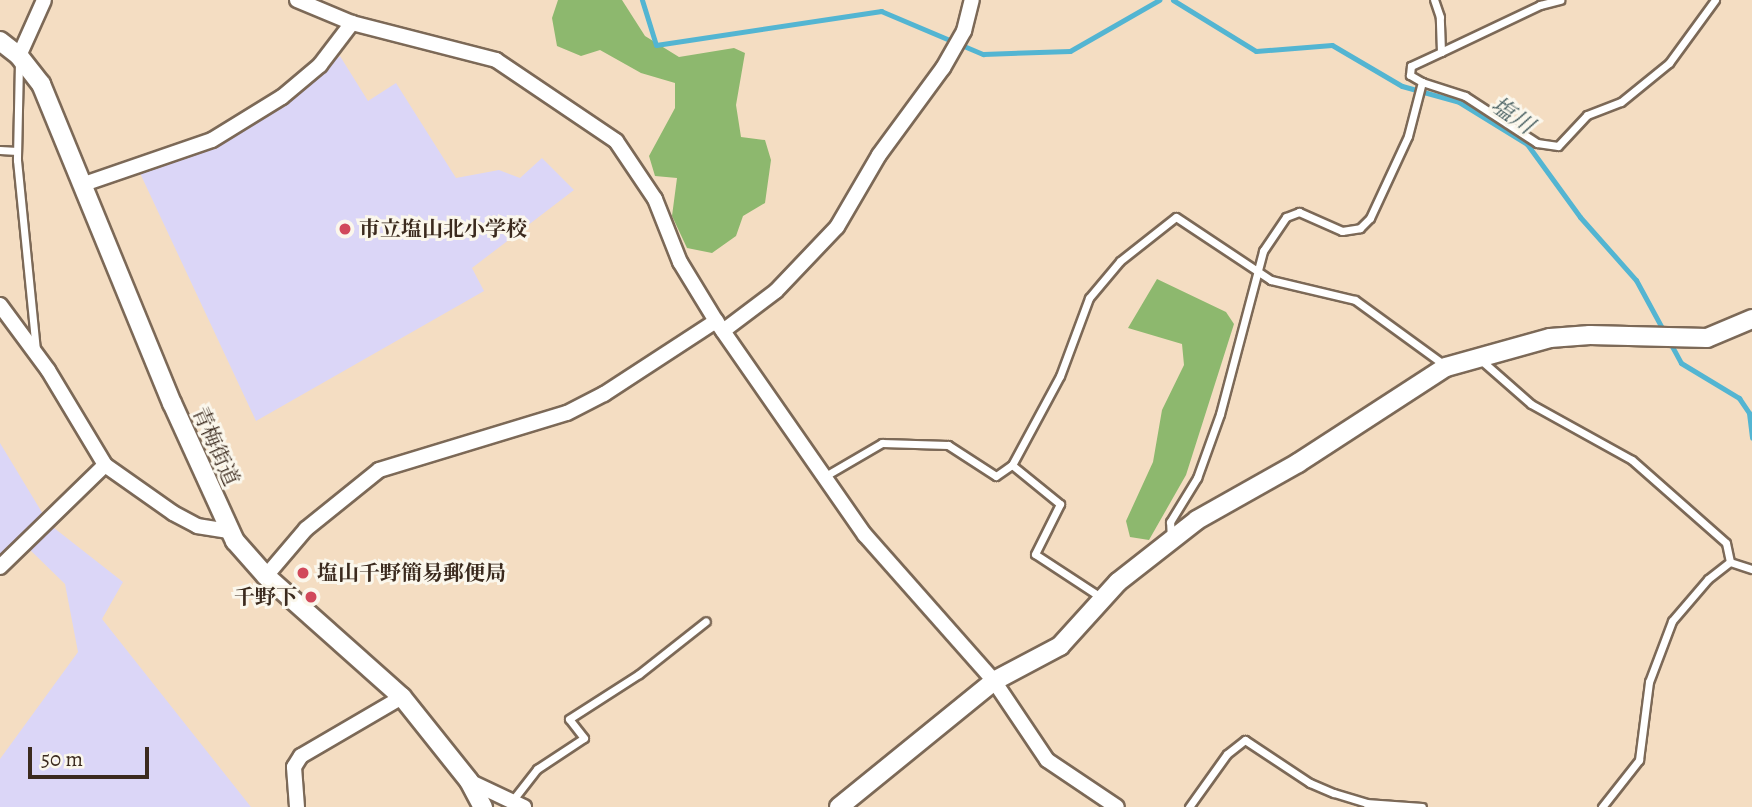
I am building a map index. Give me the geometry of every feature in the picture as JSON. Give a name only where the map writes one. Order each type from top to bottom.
[{"type":"street","points":[[19,56],[44,0]]},
{"type":"street","points":[[297,0],[352,23],[496,60],[616,141],[655,200],[680,262],[720,326],[827,475],[866,535],[994,681],[1046,760],[1117,807]]},
{"type":"street","points":[[266,576],[306,529],[379,470],[567,413],[604,394],[776,291],[820,247],[943,68],[964,31],[972,0]]},
{"type":"street","points":[[84,184],[212,140],[282,97],[320,65],[352,23]]},
{"type":"street","name":"青梅街道","points":[[0,41],[19,56],[41,84],[229,531],[266,576],[402,697],[469,781],[483,807]]},
{"type":"street","points":[[0,306],[36,354],[105,465],[173,513],[197,526],[229,531]]},
{"type":"street","points":[[839,807],[994,681],[1060,646],[1102,598],[1171,540],[1446,366],[1476,355],[1550,338],[1707,338],[1752,319]]},
{"type":"street","points":[[0,567],[105,465]]},
{"type":"street","points":[[297,807],[293,767],[301,756],[402,697]]},
{"type":"street","points":[[469,781],[518,804]]},
{"type":"lane","points":[[1434,0],[1440,17],[1441,52]]},
{"type":"lane","points":[[1560,0],[1540,5],[1411,66],[1410,75],[1421,86],[1465,96],[1537,143],[1558,146],[1587,115],[1621,102],[1669,63],[1715,0]]},
{"type":"lane","points":[[19,56],[17,151],[36,354]]},
{"type":"lane","points":[[1171,540],[1170,522],[1197,478],[1220,414],[1256,273],[1268,241],[1286,217],[1299,212],[1352,232],[1370,218],[1408,136],[1421,86]]},
{"type":"lane","points":[[0,150],[17,151]]},
{"type":"lane","points":[[827,475],[882,443],[948,445],[996,476],[1012,465],[1060,376],[1089,298],[1120,261],[1176,217],[1256,273],[1355,300],[1446,366]]},
{"type":"lane","points":[[1476,355],[1531,404],[1632,460],[1726,543],[1730,562]]},
{"type":"lane","points":[[1012,465],[1060,504],[1035,554],[1102,598]]},
{"type":"lane","points":[[1730,562],[1752,569]]},
{"type":"lane","points":[[1602,807],[1639,760],[1649,682],[1672,621],[1708,579],[1730,562]]},
{"type":"lane","points":[[518,804],[537,769],[584,738],[569,719],[639,674],[705,621]]},
{"type":"lane","points":[[1189,807],[1227,754],[1245,740],[1310,783],[1334,793],[1366,803],[1422,807]]},
{"type":"shaded area","name":"市立塩山北小学校","points":[[340,56],[368,101],[396,83],[456,178],[499,170],[520,178],[542,158],[574,190],[472,268],[484,291],[256,421],[139,171],[296,93]]},
{"type":"shaded area","points":[[0,443],[49,524],[123,582],[102,619],[251,807],[0,807],[0,759],[78,652],[65,584],[24,544],[0,567]]},
{"type":"green space","points":[[558,0],[622,0],[645,36],[679,57],[734,48],[745,53],[736,105],[741,137],[765,140],[771,160],[765,203],[743,216],[736,236],[712,253],[687,248],[672,216],[677,178],[655,176],[649,156],[675,108],[675,83],[641,73],[600,50],[581,56],[557,46],[552,18]]},
{"type":"green space","points":[[1157,279],[1226,312],[1234,324],[1186,475],[1149,540],[1130,537],[1126,521],[1153,462],[1162,410],[1184,365],[1182,344],[1128,328]]},
{"type":"waterway","name":"塩川","points":[[642,0],[656,45],[881,11],[983,54],[1070,51],[1159,0]]},
{"type":"waterway","name":"塩川","points":[[1173,0],[1256,51],[1332,45],[1402,86],[1459,102],[1527,144],[1580,217],[1636,280],[1681,363],[1739,398],[1749,413],[1752,438]]},
{"type":"place","name":"市立塩山北小学校","points":[[345,229]]},
{"type":"place","name":"塩山千野簡易郵便局","points":[[303,573]]},
{"type":"place","name":"千野下","points":[[311,597]]}]
